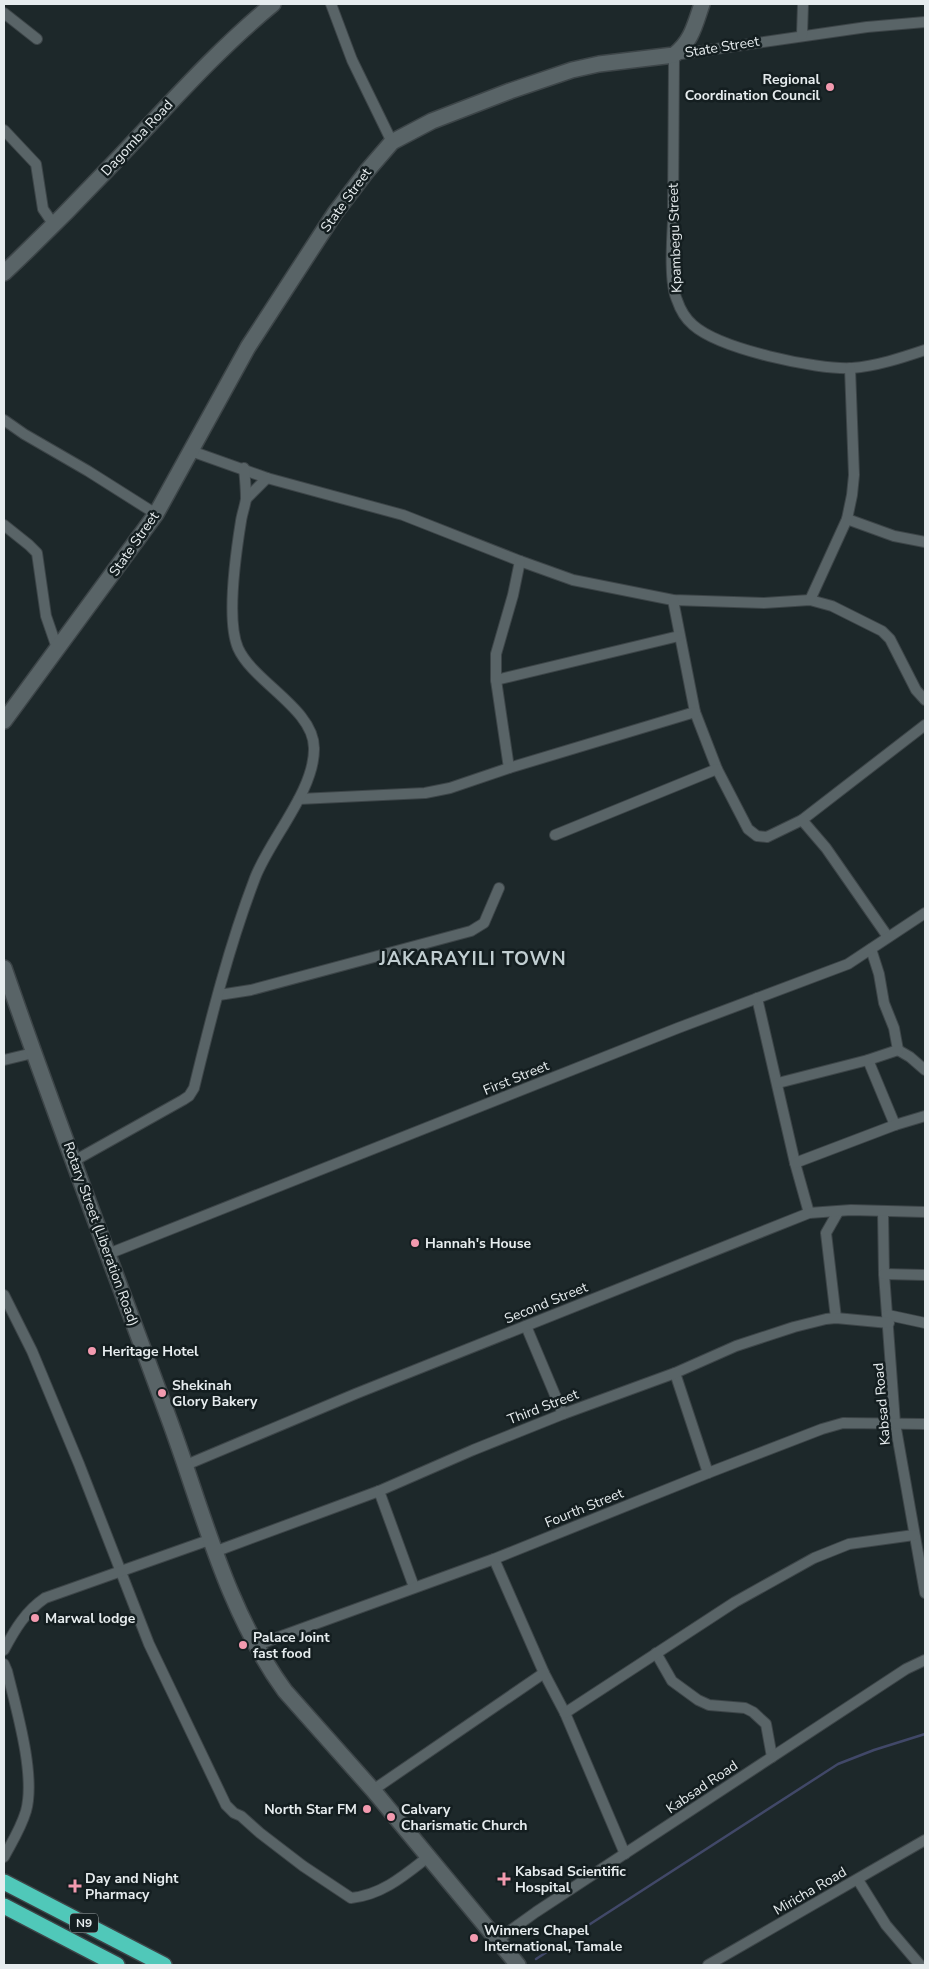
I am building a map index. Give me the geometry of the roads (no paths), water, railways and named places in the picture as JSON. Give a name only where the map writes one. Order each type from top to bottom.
[{"type":"highway","name":"N9","points":[[4,1882],[164,1965]]},
{"type":"highway","name":"N9","points":[[4,1906],[117,1965]]},
{"type":"street","name":"Dagomba Road","points":[[4,274],[54,225],[200,70],[273,4]]},
{"type":"street","points":[[331,4],[352,60],[392,142]]},
{"type":"street","points":[[674,55],[684,48],[689,40],[702,4]]},
{"type":"street","points":[[802,35],[803,4]]},
{"type":"street","points":[[4,13],[36,39]]},
{"type":"street","name":"State Street","points":[[4,721],[156,514],[248,347],[308,253],[349,194],[392,142],[432,121],[572,70],[608,62],[674,55],[802,35],[896,23],[925,22]]},
{"type":"street","name":"Kpambegu Street","points":[[674,55],[672,243],[674,288],[676,298],[693,326],[728,344],[752,352],[789,361],[850,368],[878,364],[925,350]]},
{"type":"street","points":[[4,130],[36,164],[43,209],[54,225]]},
{"type":"street","points":[[810,600],[847,519],[852,495],[854,475],[850,368]]},
{"type":"street","points":[[4,420],[156,514]]},
{"type":"street","points":[[190,451],[244,468],[267,478],[403,515],[573,580],[673,600],[764,603],[810,600],[832,606],[882,631],[890,639],[916,690],[925,700]]},
{"type":"street","points":[[74,1161],[189,1096],[194,1088],[210,1024],[246,901],[256,875],[299,798],[313,764],[314,747],[310,731],[296,711],[256,671],[239,650],[234,632],[235,565],[246,499],[244,468]]},
{"type":"street","points":[[246,499],[267,478]]},
{"type":"street","points":[[847,519],[894,536],[925,542]]},
{"type":"street","points":[[4,526],[29,545],[37,554],[46,616],[57,648]]},
{"type":"street","points":[[508,768],[496,680],[496,654],[514,595],[520,561]]},
{"type":"street","points":[[673,600],[694,712],[717,769],[748,829],[757,836],[767,837],[802,820],[925,725]]},
{"type":"street","points":[[496,680],[679,636]]},
{"type":"street","points":[[299,798],[425,793],[450,788],[508,768],[694,712]]},
{"type":"street","points":[[555,835],[717,769]]},
{"type":"street","points":[[802,820],[826,848],[888,938]]},
{"type":"street","points":[[219,995],[251,990],[471,931],[484,923],[499,888]]},
{"type":"street","name":"First Street","points":[[108,1254],[757,998],[848,964],[925,913]]},
{"type":"street","points":[[872,949],[884,1002],[894,1028],[898,1050]]},
{"type":"street","name":"Rotary Street (Liberation Road)","points":[[4,968],[33,1053],[186,1465],[212,1546],[257,1645],[285,1691],[373,1790],[518,1965]]},
{"type":"street","points":[[757,998],[778,1083],[795,1164],[809,1213]]},
{"type":"street","points":[[778,1083],[868,1060],[898,1050],[910,1057],[925,1070]]},
{"type":"street","points":[[4,1060],[33,1053]]},
{"type":"street","points":[[868,1060],[895,1125]]},
{"type":"street","points":[[795,1164],[895,1125],[925,1116]]},
{"type":"street","name":"Kabsad Road","points":[[883,1211],[884,1274],[895,1424],[914,1535],[921,1546],[925,1593]]},
{"type":"street","points":[[836,1318],[826,1233],[838,1212]]},
{"type":"street","name":"Second Street","points":[[186,1465],[355,1394],[809,1213],[925,1212]]},
{"type":"street","points":[[884,1274],[925,1276]]},
{"type":"street","points":[[4,1295],[32,1351],[149,1644],[226,1805],[303,1866],[351,1898],[359,1897],[396,1883],[428,1857]]},
{"type":"street","name":"Third Street","points":[[4,1650],[32,1606],[45,1598],[121,1570],[212,1546],[380,1491],[473,1450],[563,1414],[675,1373],[736,1346],[794,1327],[836,1318],[888,1319],[925,1323]]},
{"type":"street","points":[[526,1326],[563,1414]]},
{"type":"street","points":[[675,1373],[708,1473]]},
{"type":"street","name":"Fourth Street","points":[[257,1645],[494,1559],[822,1429],[843,1423],[925,1424]]},
{"type":"street","points":[[380,1491],[414,1587]]},
{"type":"street","points":[[566,1712],[735,1602],[814,1558],[849,1544],[914,1535]]},
{"type":"street","points":[[494,1559],[544,1673],[566,1712],[625,1854]]},
{"type":"street","points":[[656,1653],[672,1681],[698,1700],[709,1705],[745,1708],[754,1712],[766,1724],[772,1757]]},
{"type":"street","name":"Kabsad Road","points":[[497,1940],[528,1917],[906,1669],[925,1660]]},
{"type":"street","points":[[4,1664],[8,1671],[22,1740],[27,1769],[28,1791],[26,1810],[19,1830],[4,1856]]},
{"type":"street","points":[[373,1790],[544,1673]]},
{"type":"street","name":"Miricha Road","points":[[708,1965],[925,1840]]},
{"type":"street","points":[[858,1880],[886,1925],[920,1965]]},
{"type":"waterway","points":[[536,1959],[838,1764],[925,1734]]},
{"type":"place","name":"Regional Coordination Council","points":[[830,87]]},
{"type":"place","name":"Hannah's House","points":[[415,1243]]},
{"type":"place","name":"Heritage Hotel","points":[[92,1351]]},
{"type":"place","name":"Shekinah Glory Bakery","points":[[162,1393]]},
{"type":"place","name":"Marwal lodge","points":[[35,1618]]},
{"type":"place","name":"Palace Joint fast food","points":[[243,1645]]},
{"type":"place","name":"North Star FM","points":[[367,1809]]},
{"type":"place","name":"Calvary Charismatic Church","points":[[391,1817]]},
{"type":"place","name":"Kabsad Scientific Hospital","points":[[504,1879]]},
{"type":"place","name":"Day and Night Pharmacy","points":[[75,1886]]},
{"type":"place","name":"Winners Chapel International, Tamale","points":[[474,1938]]},
{"type":"district","name":"JAKARAYILI TOWN","points":[[473,959]]}]
